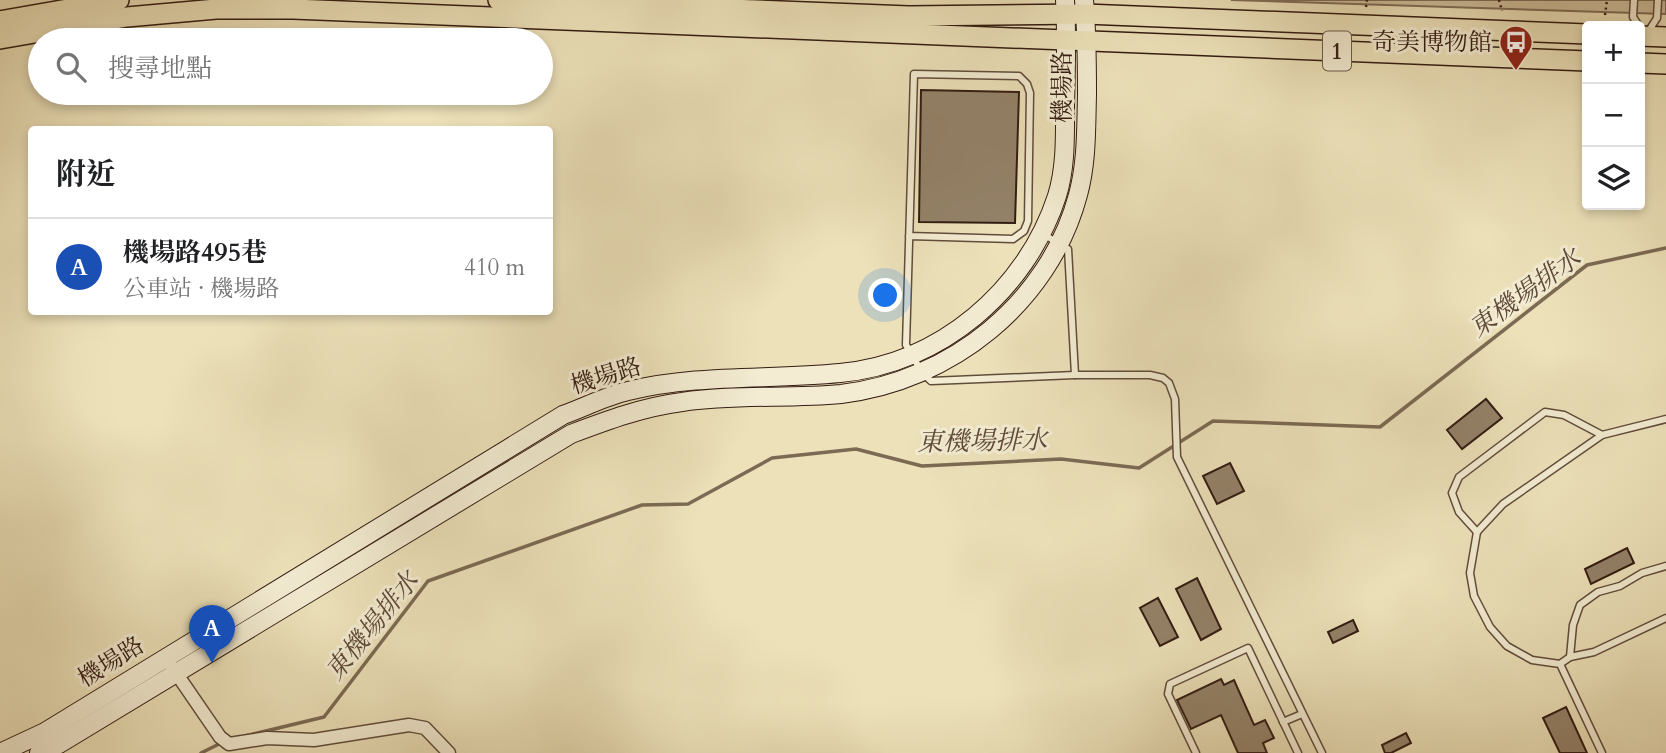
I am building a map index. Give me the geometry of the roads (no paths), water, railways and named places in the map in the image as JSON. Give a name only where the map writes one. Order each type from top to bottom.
[{"type":"main road","points":[[0,21],[119,0]]},
{"type":"main road","name":"1","points":[[498,0],[744,5],[909,16],[1075,7],[1582,34]]},
{"type":"main road","name":"1","points":[[64,28],[127,17],[216,9],[293,9],[1582,61]]},
{"type":"main road","points":[[1645,33],[1666,37]]},
{"type":"main road","name":"1","points":[[0,39],[28,34]]},
{"type":"main road","points":[[1645,63],[1666,64]]},
{"type":"street","name":"機場路","points":[[0,753],[45,732],[563,415],[627,391],[685,381],[841,373],[880,366],[914,355],[948,337],[989,305],[1024,265],[1042,234],[1058,194],[1065,153],[1066,40],[1075,7]]},
{"type":"street","name":"機場路","points":[[39,753],[59,744],[176,674],[571,434],[629,412],[684,401],[841,393],[886,385],[950,359],[979,340],[1007,316],[1036,283],[1060,243],[1078,196],[1086,150],[1087,41],[1075,7]]},
{"type":"street","points":[[167,657],[176,674],[228,745],[267,738],[314,740],[409,726],[425,728],[449,753]]},
{"type":"lane","points":[[1634,0],[1635,21]]},
{"type":"lane","points":[[1645,28],[1657,18],[1658,0]]},
{"type":"lane","points":[[909,236],[1013,239],[1024,231],[1028,221],[1030,93],[1027,84],[1019,76],[914,74],[909,236],[906,345],[914,355],[921,373],[931,381],[1075,375],[1163,377],[1169,383],[1175,399],[1177,457],[1322,753]]},
{"type":"lane","points":[[1042,234],[1068,249],[1075,375]]},
{"type":"lane","points":[[1477,533],[1459,512],[1452,493],[1459,477],[1545,412],[1564,415],[1602,435]]},
{"type":"lane","points":[[1666,419],[1602,435],[1503,504],[1477,533],[1470,573],[1474,596],[1490,628],[1507,646],[1532,660],[1559,664],[1570,657],[1594,652],[1666,618]]},
{"type":"lane","points":[[1570,657],[1573,625],[1580,605],[1598,592],[1620,586],[1642,573],[1666,566]]},
{"type":"lane","points":[[1196,753],[1168,694],[1170,684],[1248,648],[1298,753]]},
{"type":"lane","points":[[1559,664],[1602,753]]},
{"type":"lane","points":[[1283,722],[1302,714]]},
{"type":"waterway","name":"東機場排水","points":[[245,736],[324,717],[428,581],[642,505],[688,504],[772,458],[856,449],[922,466],[1061,459],[1139,468],[1213,421],[1380,427],[1587,265],[1666,248]]},
{"type":"waterway","name":"東機場排水","points":[[201,753],[221,743]]},
{"type":"place","name":"奇美博物館","points":[[1516,72]]},
{"type":"place","name":"機場路495巷","points":[[212,663]]}]
